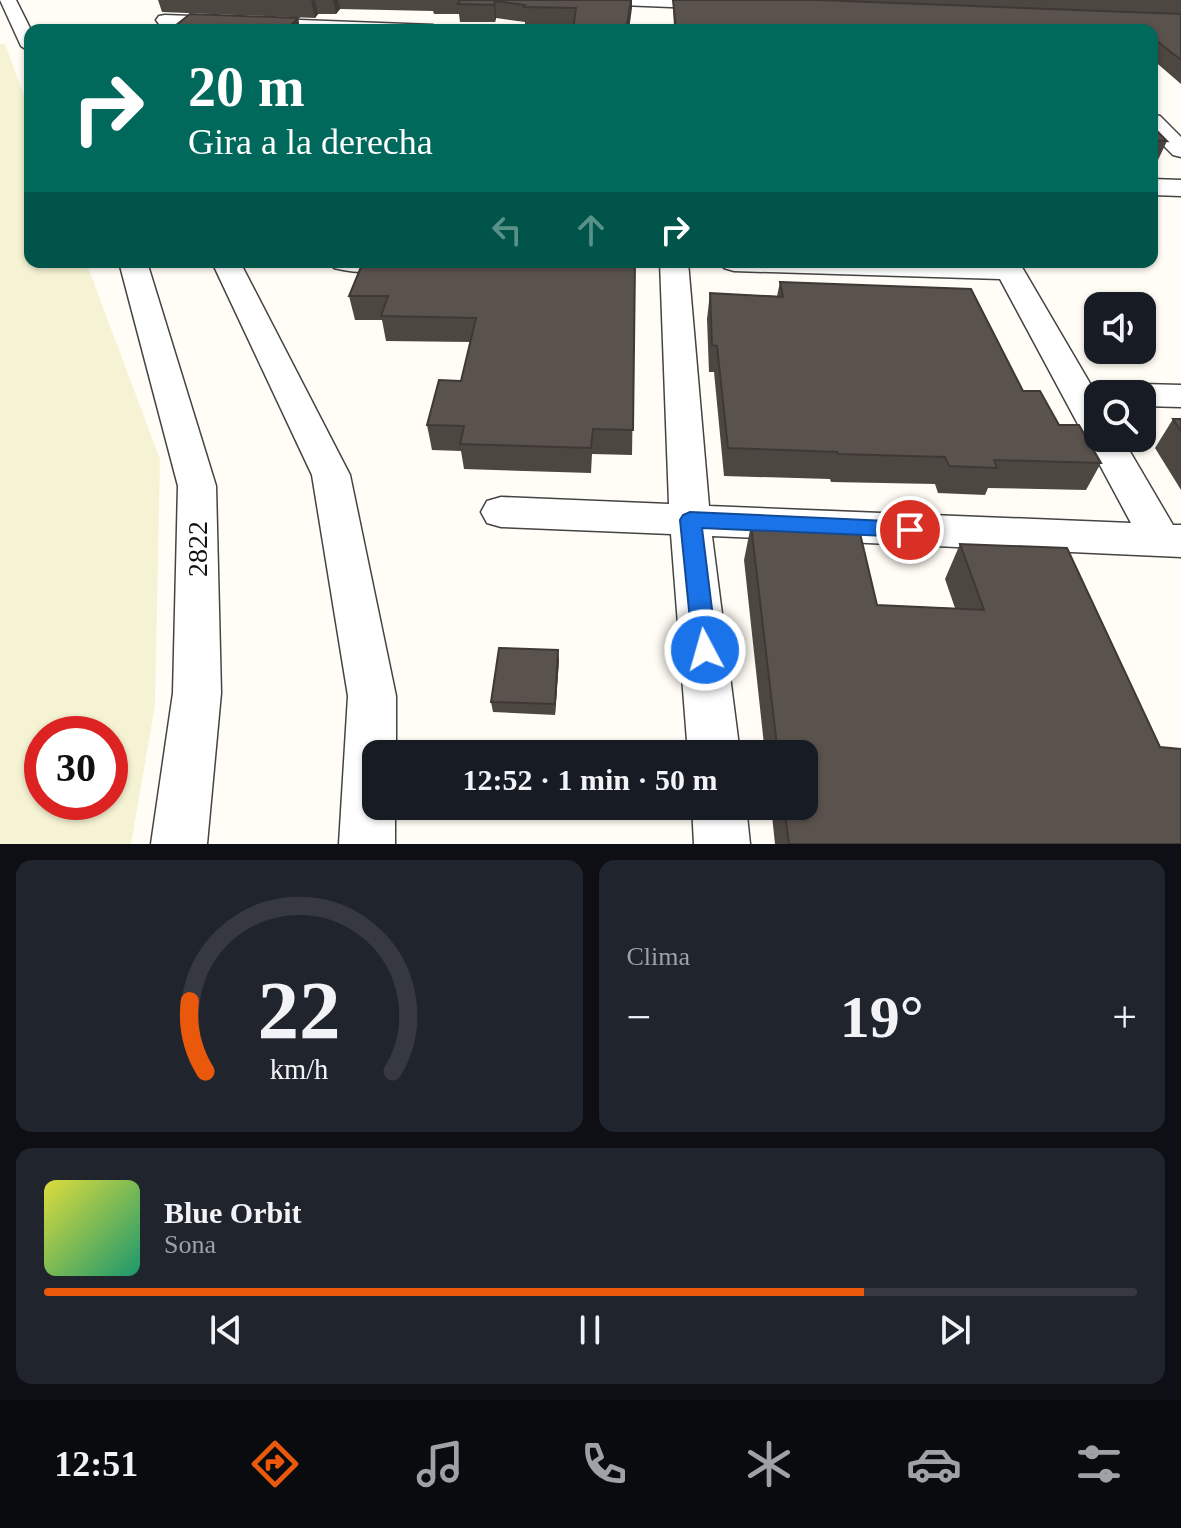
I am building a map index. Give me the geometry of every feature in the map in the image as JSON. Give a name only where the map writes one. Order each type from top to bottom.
[{"type":"street","points":[[8,0],[24,33]]},
{"type":"street","points":[[621,0],[736,4]]},
{"type":"street","points":[[165,20],[272,24]]},
{"type":"street","points":[[1158,130],[1181,150]]},
{"type":"street","points":[[1158,187],[1181,188]]},
{"type":"street","name":"2822","points":[[135,268],[197,486],[197,693],[179,844]]},
{"type":"street","points":[[229,268],[331,475],[372,696],[367,844]]},
{"type":"street","points":[[674,268],[690,520],[713,740]]},
{"type":"street","points":[[1008,268],[1084,402]]},
{"type":"street","points":[[1079,393],[1084,393]]},
{"type":"street","points":[[1156,395],[1181,396]]},
{"type":"street","points":[[1113,452],[1171,541]]},
{"type":"street","points":[[501,512],[1171,541]]},
{"type":"street","points":[[720,820],[722,844]]},
{"type":"shaded area","points":[[0,44],[5,44],[24,95],[24,268],[88,268],[160,459],[155,705],[131,844],[0,844]]},
{"type":"building","points":[[460,0],[631,0],[627,24],[574,24],[576,8],[524,7],[495,1],[494,5],[458,4]]},
{"type":"building","points":[[673,0],[818,0],[1181,14],[1181,60],[1158,42],[1158,24],[675,24]]},
{"type":"building","points":[[190,14],[298,18],[292,24],[178,24]]},
{"type":"building","points":[[361,268],[635,268],[633,430],[593,429],[591,448],[460,444],[464,426],[427,425],[439,380],[461,381],[476,318],[381,316],[388,296],[349,296]]},
{"type":"building","points":[[780,282],[971,289],[1023,391],[1040,391],[1059,425],[1079,425],[1084,434],[1084,452],[1095,452],[1101,463],[994,460],[997,468],[949,466],[945,457],[728,448],[717,346],[712,345],[710,293],[783,297]]},
{"type":"building","points":[[1173,419],[1181,419],[1181,431]]},
{"type":"building","points":[[751,525],[859,529],[877,605],[984,610],[960,544],[1067,548],[1160,747],[1181,749],[1181,844],[789,844],[786,820],[818,820],[818,740],[776,740]]},
{"type":"building","points":[[499,648],[558,650],[555,704],[491,702]]},
{"type":"route","points":[[705,650],[690,520],[910,530]]}]
